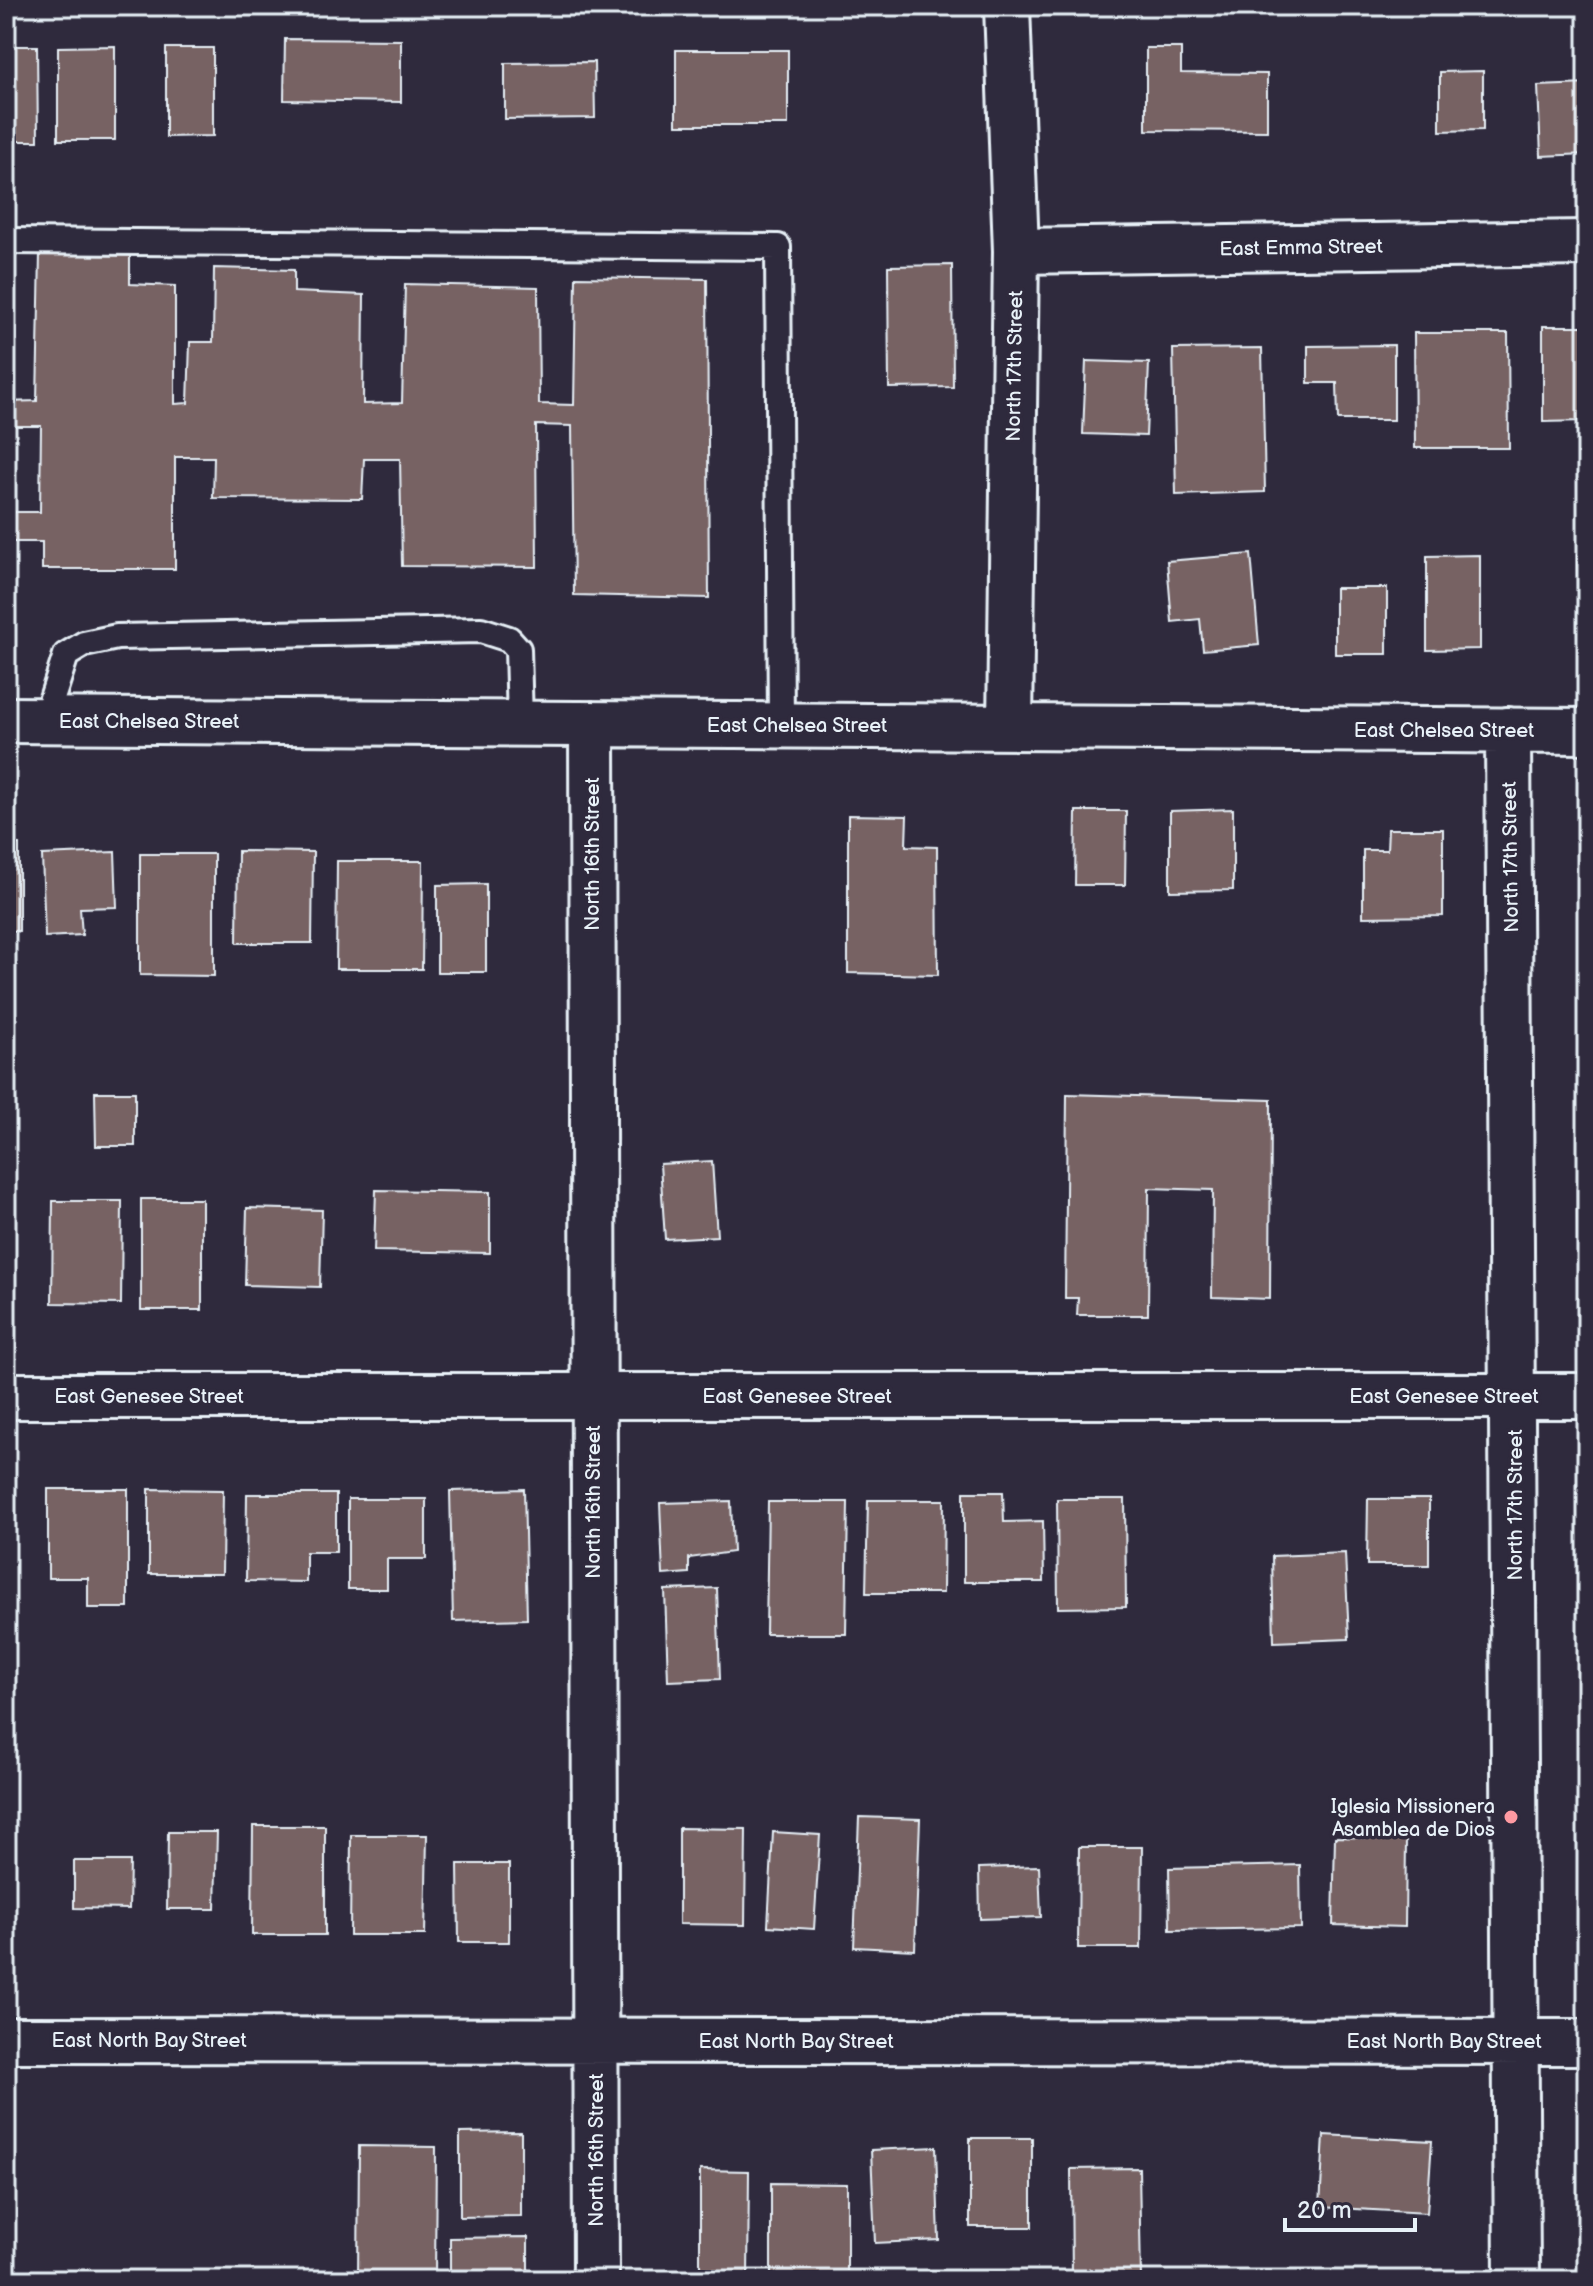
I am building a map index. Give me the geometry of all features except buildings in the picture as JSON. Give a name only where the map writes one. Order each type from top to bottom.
[{"type":"street","name":"North 17th Street","points":[[1007,6],[1016,251],[1010,727]]},
{"type":"street","name":"East Emma Street","points":[[1016,251],[1587,243]]},
{"type":"street","name":"East Chelsea Street","points":[[25,720],[1587,731]]},
{"type":"street","name":"North 16th Street","points":[[592,724],[596,2280]]},
{"type":"street","name":"North 17th Street","points":[[1508,730],[1515,1396],[1517,2280]]},
{"type":"street","name":"East Genesee Street","points":[[6,1396],[1587,1396]]},
{"type":"street","name":"East North Bay Street","points":[[6,2040],[1587,2042]]},
{"type":"lane","points":[[6,241],[778,247],[781,725]]},
{"type":"lane","points":[[25,720],[66,655],[84,644],[117,637],[481,630],[509,639],[518,649],[520,723]]},
{"type":"place","name":"Iglesia Missionera Asamblea de Dios","points":[[1511,1817]]}]
